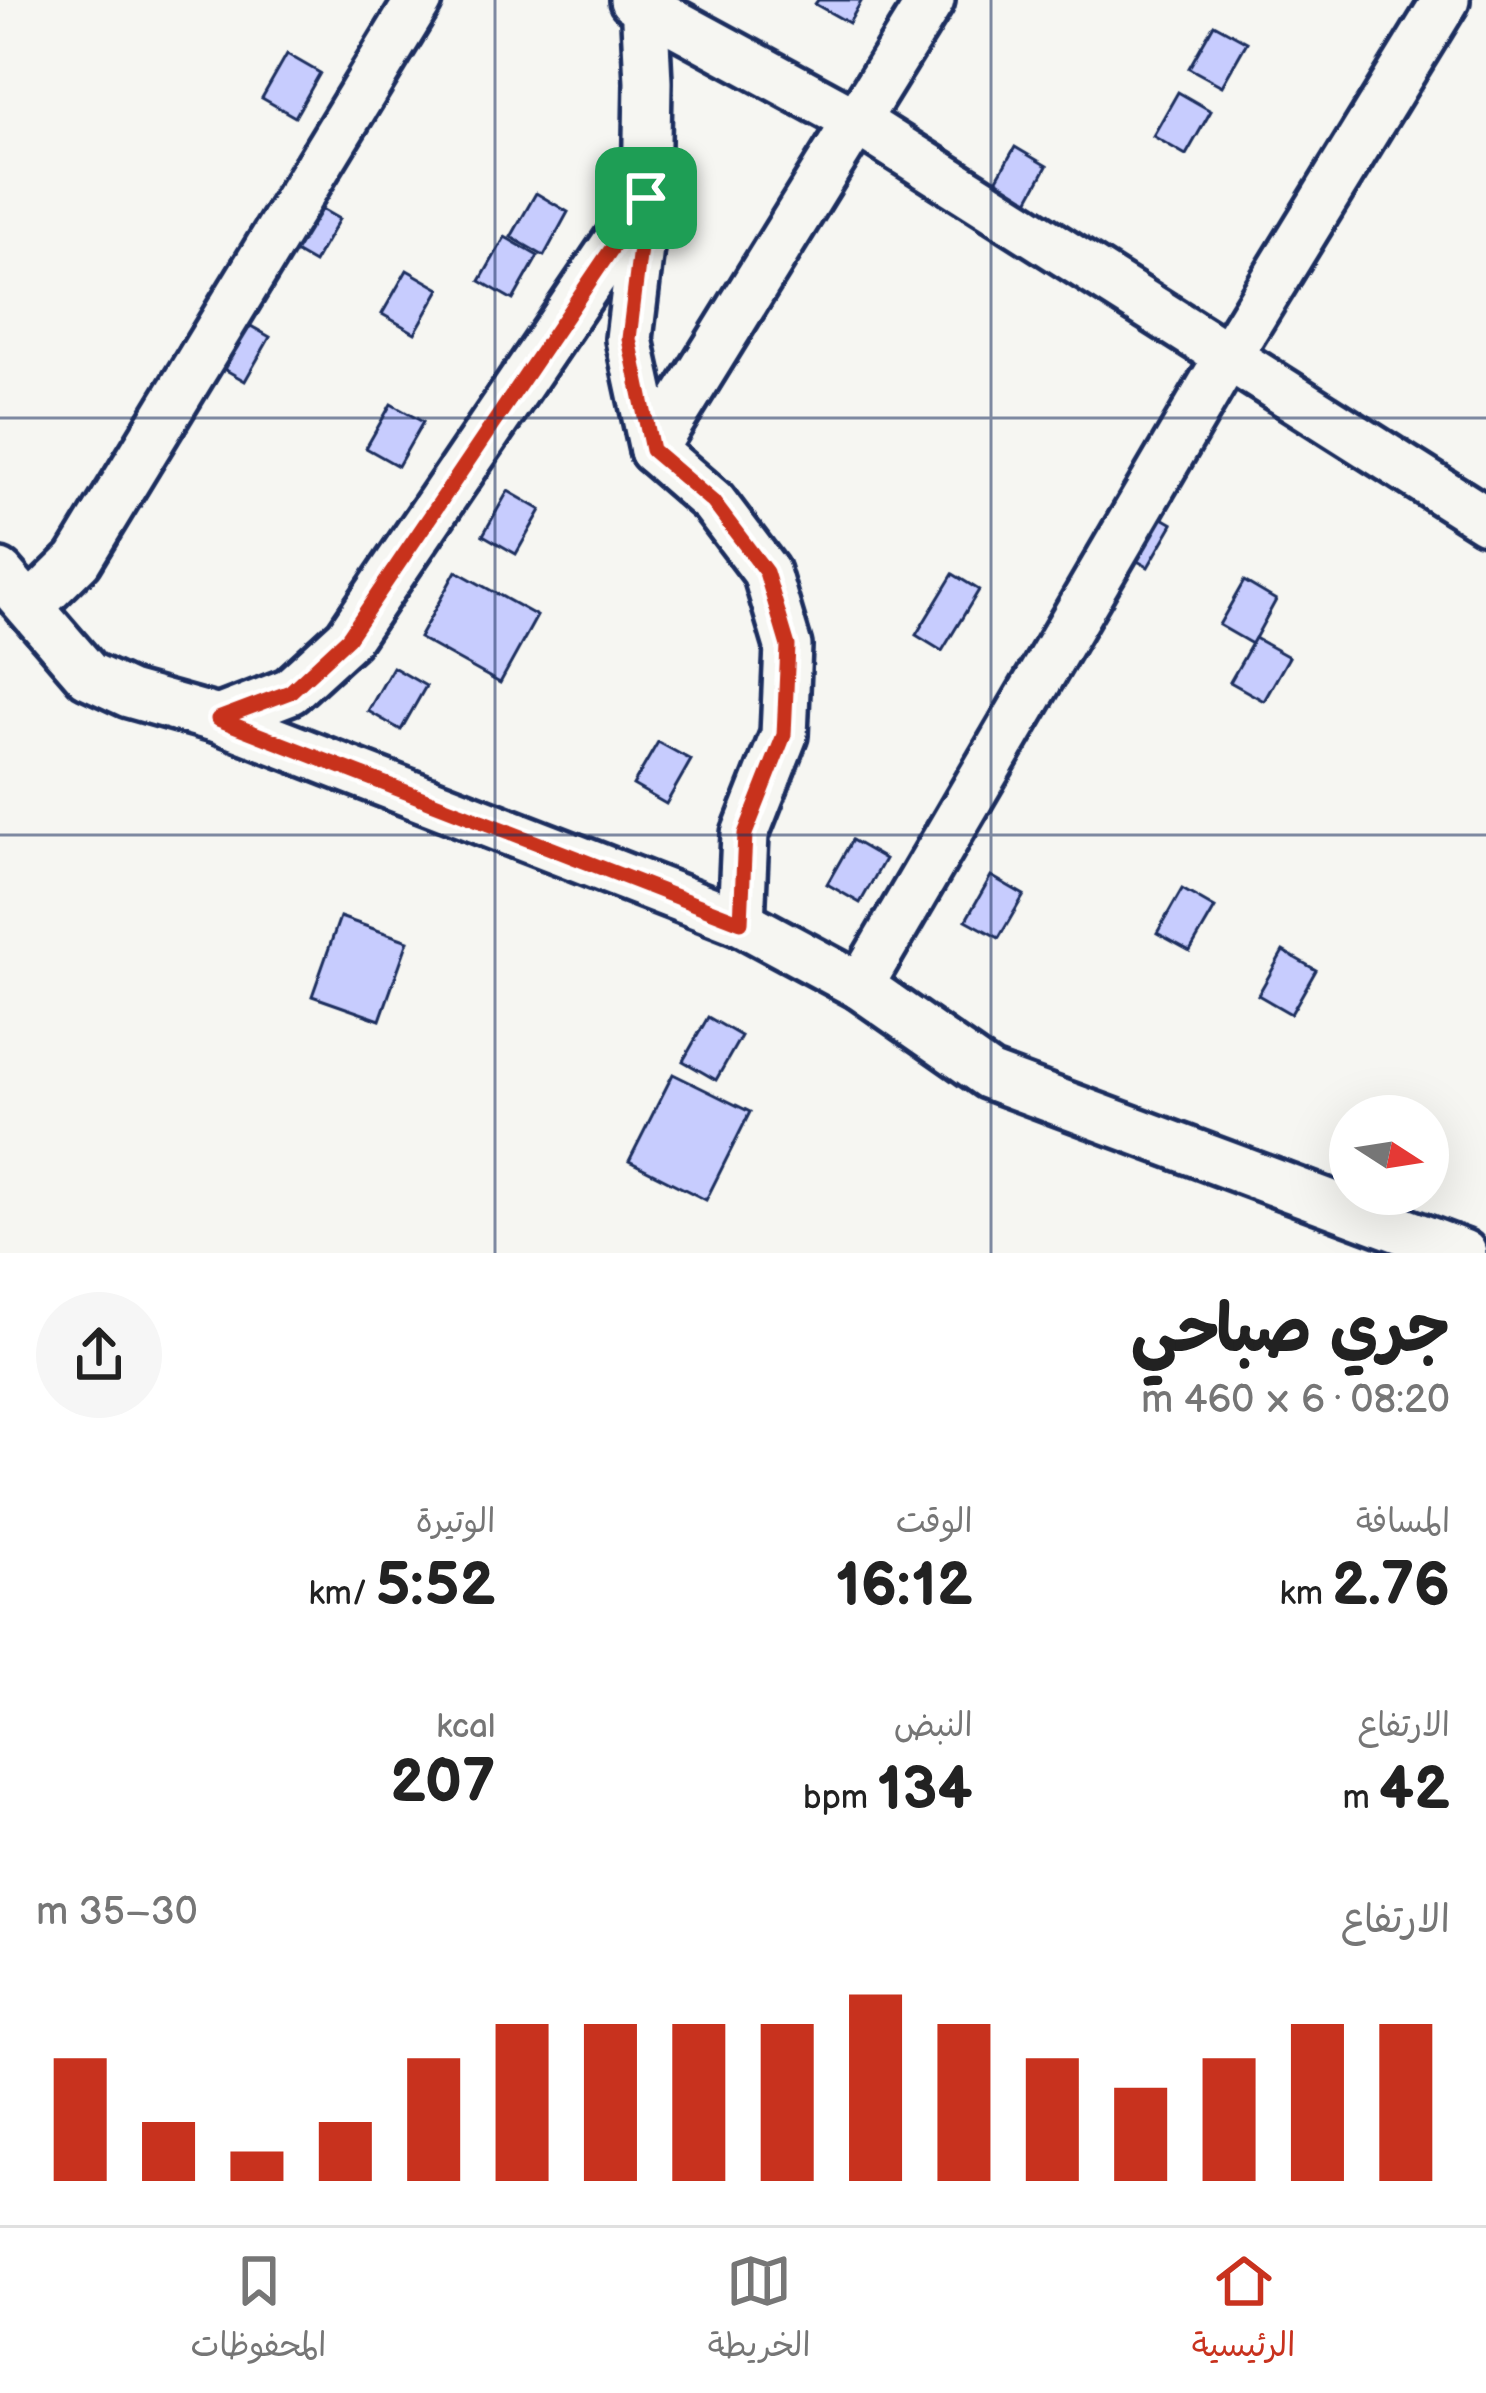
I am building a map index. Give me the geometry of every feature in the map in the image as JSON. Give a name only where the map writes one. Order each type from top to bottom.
[{"type":"street","points":[[30,607],[78,560],[419,0]]},
{"type":"street","points":[[652,450],[931,0]]},
{"type":"street","points":[[860,986],[1228,356],[1446,0]]},
{"type":"street","points":[[640,2],[856,121],[1486,520]]},
{"type":"street","points":[[640,2],[648,82],[646,198],[629,339],[652,450],[713,502],[766,572],[788,646],[784,735],[745,834],[741,922]]},
{"type":"street","points":[[218,719],[290,692],[348,638],[646,198]]},
{"type":"street","points":[[0,573],[88,675],[129,694],[218,719],[741,922],[860,986],[989,1076],[1463,1253]]},
{"type":"building","points":[[818,0],[862,0],[849,23],[815,4]]},
{"type":"building","points":[[1214,24],[1247,42],[1222,86],[1189,68]]},
{"type":"building","points":[[287,54],[320,73],[295,117],[262,98]]},
{"type":"building","points":[[1178,92],[1211,111],[1186,155],[1153,136]]},
{"type":"building","points":[[1015,147],[1047,166],[1023,210],[990,191]]},
{"type":"building","points":[[536,193],[568,212],[544,256],[511,237]]},
{"type":"building","points":[[306,200],[339,219],[314,263],[281,244]]},
{"type":"building","points":[[505,237],[538,256],[513,300],[480,281]]},
{"type":"building","points":[[407,270],[440,289],[415,333],[382,314]]},
{"type":"building","points":[[237,318],[270,337],[245,381],[212,362]]},
{"type":"building","points":[[391,404],[423,422],[398,466],[366,448]]},
{"type":"building","points":[[508,491],[541,510],[516,554],[483,535]]},
{"type":"building","points":[[1140,505],[1173,524],[1148,567],[1116,549]]},
{"type":"building","points":[[456,571],[537,616],[500,683],[419,638]]},
{"type":"building","points":[[953,574],[979,590],[942,651],[916,635]]},
{"type":"building","points":[[1244,581],[1276,600],[1252,644],[1219,625]]},
{"type":"building","points":[[1255,638],[1289,657],[1264,701],[1230,682]]},
{"type":"building","points":[[393,667],[426,686],[401,730],[368,711]]},
{"type":"building","points":[[658,742],[691,760],[666,804],[633,785]]},
{"type":"building","points":[[852,840],[885,859],[860,903],[827,884]]},
{"type":"building","points":[[991,876],[1024,895],[999,938],[966,920]]},
{"type":"building","points":[[1182,889],[1215,908],[1190,951],[1157,933]]},
{"type":"building","points":[[340,917],[408,941],[380,1020],[312,996]]},
{"type":"building","points":[[1283,951],[1316,970],[1291,1014],[1258,995]]},
{"type":"building","points":[[708,1017],[741,1036],[716,1080],[683,1061]]},
{"type":"building","points":[[673,1074],[750,1112],[706,1200],[629,1161]]},
{"type":"route","points":[[646,198],[629,339],[652,450],[713,502],[766,572],[788,646],[784,735],[745,834],[741,922],[218,719],[290,692],[348,638],[646,198]]}]
